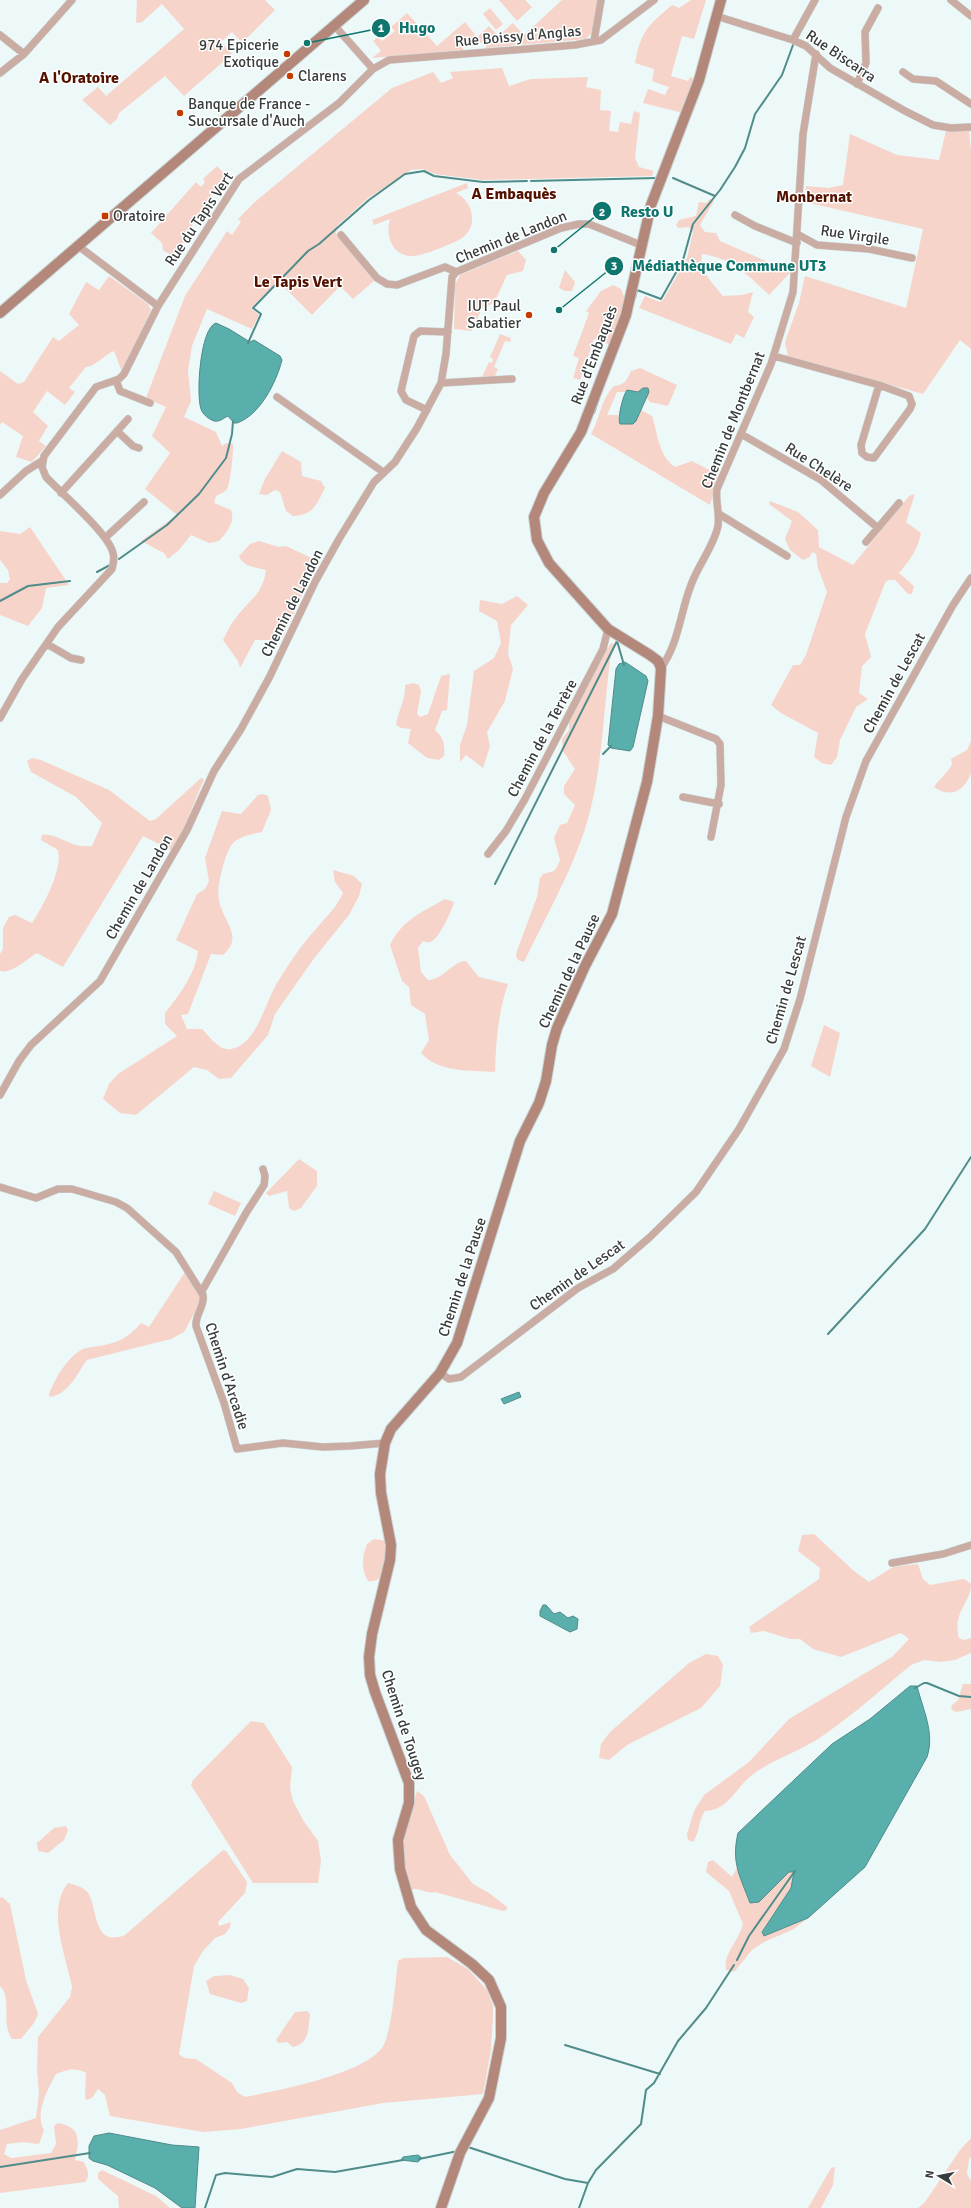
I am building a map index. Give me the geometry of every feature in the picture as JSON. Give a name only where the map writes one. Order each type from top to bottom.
[{"type":"street","points":[[0,74],[24,54],[72,0]]},
{"type":"street","points":[[594,41],[601,0]]},
{"type":"street","name":"Rue Boissy d'Anglas","points":[[373,69],[389,60],[575,45],[601,40],[612,33],[626,19],[654,0]]},
{"type":"street","name":"Rue d'Embaquès","points":[[661,668],[658,661],[650,655],[608,629],[549,563],[537,540],[534,517],[544,493],[581,432],[626,314],[651,205],[699,80],[721,0]]},
{"type":"street","points":[[793,40],[815,0]]},
{"type":"street","points":[[951,0],[971,16]]},
{"type":"street","points":[[2,308],[334,25],[357,2]]},
{"type":"street","points":[[857,84],[866,63],[865,32],[878,8]]},
{"type":"street","name":"Rue Biscarra","points":[[716,16],[793,40],[816,54],[830,68],[905,111],[933,125],[951,128],[971,127]]},
{"type":"street","points":[[334,25],[373,69]]},
{"type":"street","points":[[0,35],[24,54]]},
{"type":"street","name":"Chemin de Montbernat","points":[[661,668],[669,657],[674,645],[691,584],[716,531],[719,514],[716,497],[717,489],[774,356],[793,292],[803,134],[816,54]]},
{"type":"street","name":"Rue du Tapis Vert","points":[[116,380],[124,374],[158,306],[239,179],[339,103],[373,69]]},
{"type":"street","points":[[903,72],[913,79],[936,81],[971,104]]},
{"type":"street","points":[[735,215],[754,226],[797,243]]},
{"type":"street","name":"Chemin de Landon","points":[[0,1095],[19,1061],[31,1045],[98,985],[187,830],[214,770],[241,729],[269,678],[315,582],[364,497],[383,472],[395,462],[408,444],[427,410],[441,383],[448,332],[450,285],[452,277],[456,272],[561,228],[578,224],[589,224],[641,245]]},
{"type":"street","name":"Rue Virgile","points":[[797,234],[817,245],[869,249],[912,258]]},
{"type":"street","points":[[341,235],[377,278],[387,284],[396,285],[445,268],[456,272]]},
{"type":"street","points":[[77,245],[158,306]]},
{"type":"street","points":[[427,410],[406,400],[401,391],[414,336],[420,331],[448,332]]},
{"type":"street","points":[[774,356],[879,385],[909,396],[912,404],[910,409],[874,458],[871,458],[862,453],[861,445],[879,385]]},
{"type":"street","points":[[441,383],[512,379]]},
{"type":"street","points":[[0,718],[22,679],[58,627],[112,569],[113,553],[106,537],[46,477],[42,462],[47,450],[91,392],[101,384],[116,380],[120,391],[150,403]]},
{"type":"street","points":[[277,397],[383,472]]},
{"type":"street","points":[[61,493],[128,419]]},
{"type":"street","points":[[117,431],[133,446],[139,448]]},
{"type":"street","name":"Rue Chelère","points":[[741,434],[821,480],[878,528]]},
{"type":"street","points":[[0,495],[26,471],[42,462]]},
{"type":"street","points":[[106,537],[144,502]]},
{"type":"street","points":[[866,542],[899,503]]},
{"type":"street","points":[[719,514],[787,556]]},
{"type":"street","name":"Chemin de Lescat","points":[[440,1373],[449,1379],[461,1377],[578,1288],[613,1268],[684,1205],[707,1178],[739,1128],[784,1049],[798,1005],[846,816],[866,761],[953,605],[971,578]]},
{"type":"street","name":"Chemin de la Terrère","points":[[488,854],[506,832],[536,779],[603,649],[608,629]]},
{"type":"street","points":[[47,644],[71,658],[81,660]]},
{"type":"street","name":"Chemin de la Pause","points":[[385,1443],[391,1429],[440,1373],[459,1338],[520,1141],[540,1103],[557,1028],[585,966],[612,914],[647,782],[658,716],[661,668]]},
{"type":"street","points":[[658,716],[718,741],[721,747],[719,804],[711,837]]},
{"type":"street","points":[[684,797],[719,804]]},
{"type":"street","points":[[0,1187],[36,1198],[58,1189],[72,1189],[116,1202],[127,1208],[176,1252],[202,1292],[246,1213],[264,1185],[265,1176],[263,1169]]},
{"type":"street","name":"Chemin d'Arcadie","points":[[202,1292],[204,1301],[195,1319],[196,1326],[224,1403],[237,1449],[283,1443],[323,1447],[385,1443]]},
{"type":"street","name":"Chemin de Tougey","points":[[385,1443],[380,1474],[381,1493],[391,1545],[390,1560],[372,1634],[369,1657],[370,1675],[375,1692],[409,1783],[409,1803],[398,1840],[400,1869],[411,1908],[418,1920],[426,1930],[472,1964],[489,1980],[501,2008],[500,2038],[489,2098],[460,2153],[441,2208]]},
{"type":"street","points":[[892,1563],[943,1554],[971,1545]]},
{"type":"shaded area","points":[[137,0],[265,0],[275,10],[242,43],[232,32],[221,42],[232,54],[184,96],[165,76],[119,113],[117,119],[110,125],[82,100],[98,87],[106,96],[184,29],[162,4],[142,22],[136,23]]},
{"type":"shaded area","points":[[499,0],[525,0],[532,7],[517,21]]},
{"type":"shaded area","points":[[562,0],[597,0],[593,31],[586,39],[486,48],[486,42],[463,44],[463,50],[372,58],[381,51],[373,41],[378,37],[382,41],[395,31],[391,27],[407,13],[437,46],[465,22],[477,37],[489,26],[498,36],[513,23],[524,35]]},
{"type":"shaded area","points":[[691,0],[706,0],[694,39],[682,36],[671,76],[688,81],[690,77],[696,79],[683,113],[643,103],[648,89],[665,95],[669,87],[652,81],[654,69],[635,63],[637,52],[643,36],[651,24],[672,5],[679,8]]},
{"type":"shaded area","points":[[490,8],[503,24],[496,30],[483,14]]},
{"type":"shaded area","points":[[502,68],[509,86],[531,79],[588,77],[586,87],[601,90],[600,110],[611,111],[609,131],[618,132],[620,122],[631,124],[634,111],[640,113],[635,158],[639,167],[654,171],[652,176],[483,180],[435,174],[423,169],[411,170],[367,199],[338,225],[336,233],[375,280],[353,299],[340,286],[312,315],[278,281],[251,308],[259,315],[252,329],[207,309],[192,346],[188,370],[191,401],[184,417],[216,432],[222,446],[226,443],[233,444],[232,467],[228,486],[225,491],[216,496],[214,503],[231,510],[231,523],[219,541],[209,543],[191,535],[179,550],[168,559],[164,553],[141,541],[177,515],[145,489],[170,453],[152,436],[166,407],[146,398],[185,296],[227,231],[232,235],[241,222],[238,219],[256,201],[392,88],[433,72],[441,83],[453,78],[450,72]]},
{"type":"shaded area","points":[[946,131],[969,131],[971,151],[971,349],[960,340],[923,394],[788,356],[785,342],[799,303],[805,276],[906,308],[923,229],[805,202],[806,186],[828,188],[843,185],[850,134],[897,155],[939,160]]},
{"type":"shaded area","points":[[217,166],[228,177],[206,203],[179,251],[174,257],[163,250],[162,243],[151,233],[196,182],[201,187],[205,182],[203,179]]},
{"type":"shaded area","points":[[467,183],[468,188],[456,193],[462,197],[470,208],[472,214],[471,227],[462,238],[452,243],[423,254],[413,256],[406,255],[400,253],[392,244],[389,232],[390,219],[374,225],[372,220]]},
{"type":"shaded area","points":[[710,199],[714,201],[700,225],[705,232],[716,233],[720,241],[791,272],[769,295],[739,268],[731,263],[713,256],[702,254],[705,271],[723,296],[742,295],[753,292],[748,312],[754,317],[744,338],[736,334],[731,344],[639,308],[645,296],[660,302],[663,300],[687,258],[693,232],[689,227],[678,228],[676,225],[679,220],[696,216],[699,202],[706,203]]},
{"type":"shaded area","points":[[518,251],[526,260],[523,271],[507,275],[494,303],[482,308],[472,331],[454,329],[455,285],[460,275]]},
{"type":"shaded area","points":[[565,270],[575,282],[572,291],[565,291],[559,288]]},
{"type":"shaded area","points":[[109,276],[148,304],[151,310],[122,372],[114,351],[93,365],[86,367],[69,388],[75,392],[65,405],[47,391],[33,412],[48,426],[39,441],[46,446],[32,462],[16,457],[23,436],[2,422],[0,425],[0,371],[18,384],[24,382],[53,337],[59,341],[79,325],[69,314],[86,282],[99,290]]},
{"type":"shaded area","points":[[613,285],[621,289],[626,301],[611,345],[594,339],[580,380],[573,378],[579,358],[573,356],[589,313],[586,311],[601,291]]},
{"type":"shaded area","points":[[500,334],[511,338],[510,342],[505,341],[494,367],[498,369],[495,376],[482,377],[489,362],[492,363],[493,359],[490,357]]},
{"type":"shaded area","points":[[640,368],[677,385],[668,406],[650,402],[646,397],[649,392],[643,388],[638,392],[627,390],[625,392],[617,392],[607,415],[618,415],[620,424],[633,424],[641,410],[652,416],[659,444],[669,462],[675,467],[692,461],[719,475],[710,505],[591,434],[597,422],[603,403],[610,391],[614,386],[625,382],[631,371]]},
{"type":"shaded area","points":[[282,451],[301,462],[302,476],[321,481],[325,488],[314,508],[306,514],[293,516],[286,511],[280,492],[275,490],[267,495],[259,494],[265,479]]},
{"type":"shaded area","points":[[915,494],[906,522],[921,533],[920,539],[910,560],[899,573],[914,586],[912,594],[908,594],[895,580],[888,580],[885,583],[865,634],[871,657],[862,666],[859,693],[868,699],[856,707],[840,740],[837,757],[831,765],[822,763],[814,757],[818,733],[781,713],[771,705],[793,665],[800,665],[806,655],[827,592],[818,568],[816,554],[812,552],[810,557],[803,560],[790,550],[785,539],[792,521],[769,504],[770,501],[798,512],[818,530],[819,547],[853,565],[909,496]]},
{"type":"shaded area","points":[[30,527],[69,585],[46,588],[42,608],[28,626],[0,615],[0,583],[7,583],[10,579],[8,570],[0,560],[0,531],[20,534]]},
{"type":"shaded area","points":[[259,541],[279,547],[286,546],[318,561],[283,636],[278,640],[255,640],[240,668],[238,661],[223,640],[234,621],[256,595],[262,584],[266,570],[246,564],[239,556],[250,544]]},
{"type":"shaded area","points":[[517,596],[528,605],[511,625],[508,654],[513,669],[505,701],[487,732],[490,746],[483,768],[466,755],[460,762],[460,745],[467,725],[474,671],[494,658],[501,643],[497,621],[479,611],[480,600],[502,604]]},
{"type":"shaded area","points":[[613,643],[615,646],[610,660],[599,767],[591,809],[572,863],[524,962],[518,960],[516,956],[537,897],[540,878],[543,874],[554,871],[557,867],[560,860],[554,838],[560,825],[567,823],[575,805],[564,794],[564,786],[575,769],[563,751],[562,739],[569,730],[569,722],[610,644]]},
{"type":"shaded area","points":[[450,674],[447,710],[442,711],[435,730],[443,742],[444,756],[439,760],[427,758],[408,743],[411,729],[401,728],[396,725],[404,695],[405,685],[413,683],[419,685],[421,691],[417,714],[420,717],[428,714],[441,676]]},
{"type":"shaded area","points":[[971,741],[971,773],[965,785],[956,791],[951,792],[946,792],[934,787],[952,764],[951,759],[967,750]]},
{"type":"shaded area","points":[[32,758],[41,760],[109,790],[150,821],[156,819],[201,778],[204,779],[184,828],[171,850],[143,836],[63,967],[37,953],[15,968],[0,971],[0,954],[3,949],[3,928],[9,917],[15,915],[32,923],[51,888],[55,877],[59,858],[58,850],[41,840],[42,835],[53,836],[77,845],[92,846],[102,823],[76,797],[31,772],[27,761]]},
{"type":"shaded area","points":[[263,794],[268,796],[271,810],[262,832],[246,836],[233,843],[224,862],[218,894],[221,908],[230,928],[232,941],[229,948],[223,955],[211,954],[188,1014],[181,1015],[187,1029],[202,1029],[222,1048],[231,1049],[240,1046],[254,1031],[277,983],[290,962],[341,898],[343,893],[335,882],[333,870],[354,876],[362,884],[359,896],[349,915],[315,957],[275,1014],[268,1035],[231,1078],[219,1079],[207,1070],[194,1067],[136,1115],[120,1113],[103,1099],[109,1084],[118,1074],[177,1036],[165,1024],[165,1013],[181,992],[190,976],[197,959],[198,951],[176,940],[197,894],[205,889],[209,881],[205,858],[222,811],[241,814],[258,795]]},
{"type":"shaded area","points":[[445,899],[454,902],[445,924],[434,940],[430,942],[423,941],[418,948],[421,972],[428,980],[434,979],[444,974],[456,964],[466,961],[479,977],[508,984],[498,1027],[495,1072],[446,1067],[428,1059],[421,1053],[429,1040],[425,1014],[411,1005],[409,987],[402,981],[390,945],[400,929],[407,923]]},
{"type":"shaded area","points":[[824,1025],[840,1033],[830,1077],[811,1066]]},
{"type":"shaded area","points":[[299,1159],[317,1171],[317,1186],[301,1208],[294,1211],[289,1208],[287,1191],[269,1196],[266,1193]]},
{"type":"shaded area","points":[[214,1191],[241,1203],[235,1216],[208,1204]]},
{"type":"shaded area","points":[[185,1272],[202,1299],[184,1332],[171,1339],[87,1360],[67,1388],[57,1395],[50,1397],[49,1394],[51,1388],[58,1376],[66,1364],[81,1350],[106,1345],[122,1339],[141,1323],[149,1327]]},
{"type":"shaded area","points":[[814,1534],[854,1571],[869,1582],[893,1567],[918,1564],[923,1579],[930,1585],[964,1579],[971,1584],[968,1597],[960,1614],[958,1629],[959,1638],[964,1640],[971,1638],[971,1653],[955,1660],[940,1662],[924,1660],[911,1665],[833,1729],[804,1747],[760,1769],[746,1780],[726,1803],[713,1810],[705,1811],[693,1842],[688,1840],[687,1834],[694,1811],[704,1795],[749,1762],[789,1719],[892,1657],[909,1639],[901,1633],[841,1657],[813,1649],[800,1639],[790,1639],[764,1631],[751,1633],[749,1627],[819,1579],[820,1568],[798,1551],[802,1535]]},
{"type":"shaded area","points":[[374,1539],[387,1541],[385,1567],[379,1578],[374,1581],[368,1581],[364,1572],[363,1558],[367,1544]]},
{"type":"shaded area","points":[[706,1654],[718,1656],[723,1665],[720,1686],[701,1708],[627,1745],[609,1760],[599,1758],[601,1744],[610,1732],[689,1663]]},
{"type":"shaded area","points":[[963,1684],[971,1684],[971,1709],[956,1712],[952,1710],[951,1706],[958,1700]]},
{"type":"shaded area","points":[[251,1721],[264,1723],[292,1767],[290,1788],[293,1801],[303,1820],[318,1841],[321,1861],[318,1883],[253,1883],[191,1785],[193,1780]]},
{"type":"shaded area","points":[[417,1791],[424,1796],[450,1855],[473,1884],[489,1893],[507,1907],[507,1910],[503,1911],[435,1892],[412,1889],[403,1860],[401,1844],[404,1829]]},
{"type":"shaded area","points":[[66,1826],[68,1830],[64,1840],[48,1853],[38,1851],[37,1843],[54,1828]]},
{"type":"shaded area","points":[[223,1850],[226,1851],[247,1882],[245,1893],[218,1922],[219,1926],[231,1922],[230,1927],[225,1934],[215,1938],[203,1951],[194,1966],[179,2054],[184,2058],[196,2059],[232,2083],[237,2092],[245,2097],[322,2079],[363,2063],[377,2053],[385,2042],[392,2013],[398,1961],[403,1958],[447,1957],[468,1969],[487,1990],[493,2006],[491,2050],[483,2094],[383,2103],[241,2129],[203,2132],[110,2116],[105,2095],[98,2089],[92,2098],[86,2100],[86,2073],[78,2070],[67,2070],[56,2074],[46,2094],[41,2109],[41,2124],[44,2130],[39,2144],[22,2142],[7,2144],[4,2154],[11,2158],[51,2153],[56,2144],[54,2126],[58,2123],[66,2125],[75,2132],[77,2136],[78,2141],[75,2160],[84,2162],[88,2172],[87,2179],[85,2182],[0,2193],[0,2130],[36,2118],[39,2093],[37,2070],[38,2037],[70,1997],[72,1987],[62,1948],[58,1920],[58,1906],[68,1883],[79,1886],[88,1893],[101,1931],[107,1936],[114,1938],[125,1935]]},
{"type":"shaded area","points":[[713,1860],[732,1877],[737,1868],[750,1903],[759,1902],[789,1872],[794,1872],[791,1888],[764,1928],[762,1932],[764,1936],[808,1918],[794,1929],[764,1942],[752,1950],[734,1972],[726,1970],[727,1958],[743,1924],[729,1891],[706,1872],[708,1862]]},
{"type":"shaded area","points":[[2,1897],[10,1904],[26,1980],[38,2014],[34,2023],[21,2039],[12,2039],[9,2032],[6,2018],[6,1997],[0,1986],[0,1898]]},
{"type":"shaded area","points":[[230,1975],[243,1979],[249,1988],[247,2001],[241,2003],[210,1994],[206,1981],[214,1976]]},
{"type":"shaded area","points":[[307,2011],[310,2014],[308,2030],[303,2042],[293,2047],[287,2042],[278,2043],[276,2040],[295,2012]]},
{"type":"shaded area","points":[[971,2138],[971,2157],[969,2159],[967,2174],[971,2181],[971,2208],[918,2208],[925,2202],[960,2150]]},
{"type":"shaded area","points":[[835,2167],[833,2185],[821,2208],[808,2208],[831,2168]]},
{"type":"shaded area","points":[[102,2170],[156,2196],[170,2208],[119,2208],[118,2196],[98,2179],[98,2173]]},
{"type":"water","points":[[216,323],[250,342],[254,340],[280,356],[282,360],[276,378],[260,406],[245,419],[237,423],[234,423],[228,416],[214,421],[206,416],[201,409],[199,377],[203,349],[206,337]]},
{"type":"water","points":[[643,388],[648,388],[649,392],[636,421],[633,424],[620,424],[619,417],[621,407],[627,390],[638,392]]},
{"type":"water","points":[[625,662],[646,676],[648,681],[633,747],[630,751],[611,748],[608,745],[616,669],[619,664]]},
{"type":"water","points":[[519,1392],[521,1397],[504,1404],[501,1399]]},
{"type":"water","points":[[543,1605],[546,1605],[554,1614],[560,1612],[568,1618],[573,1616],[578,1619],[577,1629],[570,1632],[540,1616],[540,1611]]},
{"type":"water","points":[[910,1686],[917,1686],[929,1730],[930,1739],[927,1757],[865,1867],[808,1918],[764,1936],[762,1932],[791,1888],[794,1872],[789,1872],[759,1902],[750,1903],[740,1877],[736,1861],[736,1844],[738,1833],[832,1744],[870,1719]]},
{"type":"water","points":[[109,2133],[172,2145],[199,2147],[195,2208],[182,2208],[155,2188],[89,2158],[89,2146],[94,2136]]},
{"type":"water","points":[[418,2155],[422,2158],[418,2162],[401,2160],[403,2157]]},
{"type":"waterway","points":[[635,298],[637,290],[661,299],[683,260],[693,224],[720,190],[735,167],[745,148],[755,114],[782,75],[793,45]]},
{"type":"waterway","points":[[248,343],[261,314],[253,308],[308,251],[319,244],[369,200],[405,174],[424,171],[434,176],[483,182],[527,181]]},
{"type":"waterway","points":[[531,181],[656,178]]},
{"type":"waterway","points":[[673,178],[715,196]]},
{"type":"waterway","points":[[594,413],[599,398]]},
{"type":"waterway","points":[[119,559],[167,525],[199,494],[226,458],[232,434],[233,421]]},
{"type":"waterway","points":[[97,572],[110,565]]},
{"type":"waterway","points":[[0,601],[28,586],[70,581]]},
{"type":"waterway","points":[[495,884],[617,641],[624,665]]},
{"type":"waterway","points":[[603,754],[611,746]]},
{"type":"waterway","points":[[828,1334],[925,1229],[971,1157]]},
{"type":"waterway","points":[[915,1688],[927,1683],[959,1696],[971,1697]]},
{"type":"waterway","points":[[737,1960],[749,1936],[795,1871]]},
{"type":"waterway","points":[[579,2208],[588,2183],[596,2170],[641,2124],[646,2090],[654,2083],[678,2041],[706,2008],[734,1965]]},
{"type":"waterway","points":[[565,2045],[660,2074]]},
{"type":"waterway","points":[[468,2147],[565,2179],[588,2183]]},
{"type":"waterway","points":[[419,2159],[458,2151]]},
{"type":"waterway","points":[[0,2167],[90,2153]]},
{"type":"waterway","points":[[205,2208],[216,2175],[225,2173],[272,2177],[297,2169],[335,2172],[403,2160]]},
{"type":"place","name":"Hugo","points":[[307,43]]},
{"type":"place","name":"974 Epicerie Exotique","points":[[287,54]]},
{"type":"place","name":"Clarens","points":[[290,76]]},
{"type":"place","name":"Banque de France - Succursale d'Auch","points":[[180,113]]},
{"type":"place","name":"Oratoire","points":[[105,216]]},
{"type":"place","name":"Resto U","points":[[554,250]]},
{"type":"place","name":"Médiathèque Commune UT3","points":[[559,310]]},
{"type":"place","name":"IUT Paul Sabatier","points":[[529,315]]},
{"type":"district","name":"A l'Oratoire","points":[[79,78]]},
{"type":"district","name":"A Embaquès","points":[[514,194]]},
{"type":"district","name":"Monbernat","points":[[814,197]]},
{"type":"district","name":"Le Tapis Vert","points":[[298,282]]}]
